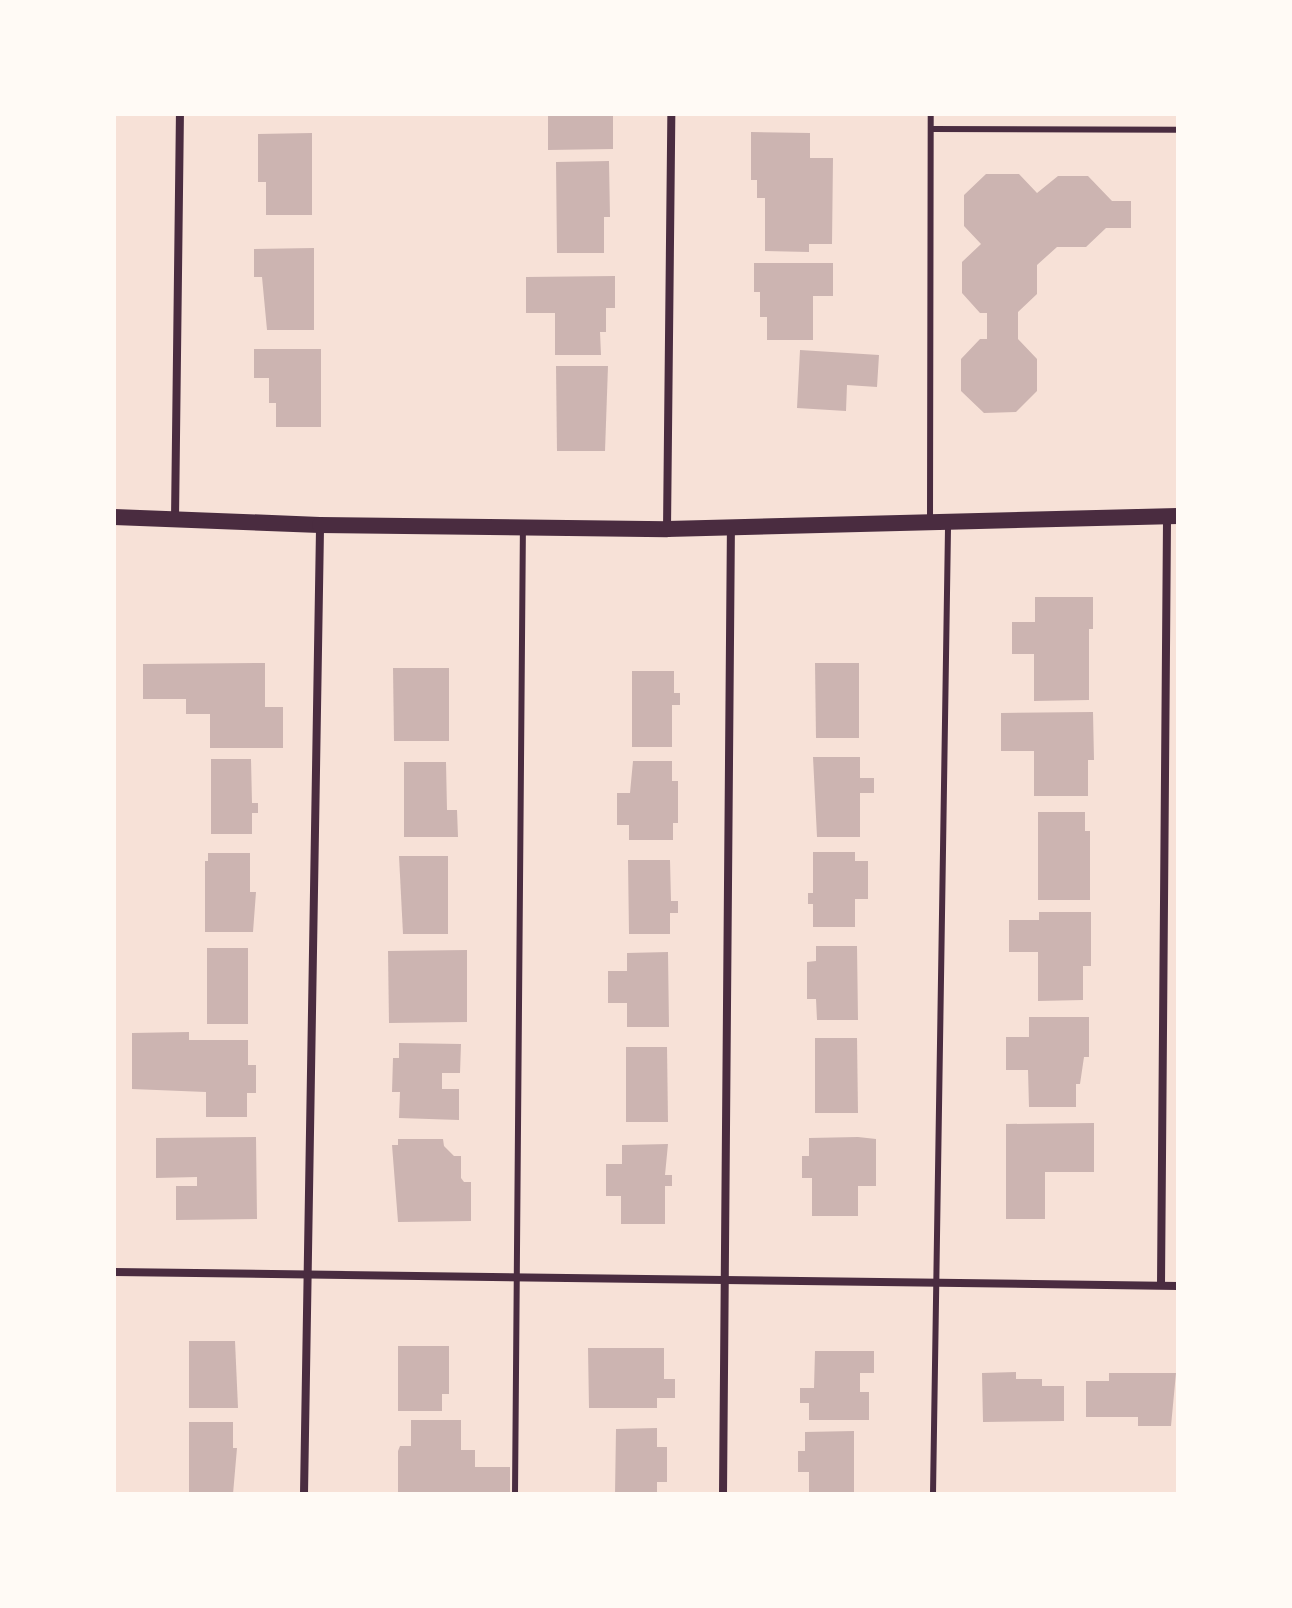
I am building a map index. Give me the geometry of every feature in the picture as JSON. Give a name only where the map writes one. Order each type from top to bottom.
[{"type":"main road","points":[[114,517],[320,525],[667,529],[1172,516]]},
{"type":"street","points":[[175,519],[180,114]]},
{"type":"street","points":[[667,529],[671,114]]},
{"type":"street","points":[[1161,1285],[1172,516]]},
{"type":"street","points":[[304,1494],[305,1276],[320,525]]},
{"type":"street","points":[[723,1494],[731,527]]},
{"type":"street","points":[[114,1272],[1178,1286]]},
{"type":"lane","points":[[930,522],[931,114]]},
{"type":"lane","points":[[931,129],[1178,130]]},
{"type":"lane","points":[[933,1494],[948,522]]},
{"type":"lane","points":[[515,1494],[523,527]]},
{"type":"building","points":[[548,114],[613,114],[613,149],[548,150]]},
{"type":"building","points":[[751,132],[810,133],[810,158],[833,158],[832,244],[809,244],[809,252],[765,251],[765,198],[757,198],[757,180],[751,180]]},
{"type":"building","points":[[312,133],[312,215],[266,215],[266,182],[258,182],[258,134]]},
{"type":"building","points":[[609,161],[610,217],[604,217],[604,253],[557,253],[556,162]]},
{"type":"building","points":[[986,174],[1019,174],[1037,193],[1058,176],[1088,176],[1112,201],[1131,201],[1131,228],[1106,228],[1086,247],[1057,247],[1037,265],[1037,294],[1018,312],[1018,339],[1037,359],[1037,391],[1016,412],[984,413],[961,391],[961,359],[980,339],[987,339],[987,313],[980,313],[962,293],[962,262],[981,244],[964,226],[964,195]]},
{"type":"building","points":[[314,248],[314,330],[267,330],[262,277],[254,277],[254,249]]},
{"type":"building","points":[[754,263],[833,263],[833,296],[813,296],[813,340],[767,340],[767,317],[760,317],[760,292],[754,292]]},
{"type":"building","points":[[615,276],[615,308],[606,308],[606,332],[600,332],[601,355],[555,355],[555,313],[526,313],[526,277]]},
{"type":"building","points":[[254,349],[321,349],[321,427],[276,427],[276,403],[269,403],[269,378],[254,378]]},
{"type":"building","points":[[800,350],[879,355],[877,387],[847,385],[846,411],[797,408]]},
{"type":"building","points":[[556,366],[608,366],[605,451],[557,451]]},
{"type":"building","points":[[1035,597],[1093,597],[1093,629],[1089,629],[1089,700],[1034,701],[1034,654],[1012,654],[1012,622],[1035,622]]},
{"type":"building","points":[[265,663],[265,707],[283,707],[283,748],[210,748],[210,714],[186,714],[186,699],[143,699],[143,664]]},
{"type":"building","points":[[815,663],[859,663],[859,738],[816,738]]},
{"type":"building","points":[[393,668],[449,668],[449,741],[394,741]]},
{"type":"building","points":[[632,671],[674,671],[674,693],[680,693],[680,705],[672,705],[672,747],[632,747]]},
{"type":"building","points":[[1093,712],[1094,760],[1088,760],[1088,796],[1034,796],[1034,751],[1001,751],[1001,713]]},
{"type":"building","points":[[813,757],[860,757],[860,778],[874,778],[874,793],[860,793],[860,837],[817,837]]},
{"type":"building","points":[[211,759],[251,759],[252,803],[258,803],[258,813],[252,813],[252,834],[211,834]]},
{"type":"building","points":[[633,761],[672,761],[672,781],[678,781],[678,823],[673,823],[673,840],[629,840],[629,825],[617,825],[617,793],[630,793]]},
{"type":"building","points":[[404,762],[446,762],[447,810],[457,810],[458,837],[404,837]]},
{"type":"building","points":[[1038,812],[1085,812],[1085,831],[1090,831],[1090,900],[1038,900]]},
{"type":"building","points":[[813,852],[855,852],[855,861],[868,861],[868,899],[855,899],[855,927],[813,927],[813,904],[808,904],[808,893],[813,893]]},
{"type":"building","points":[[208,853],[250,853],[250,892],[256,892],[253,932],[205,932],[205,861],[208,861]]},
{"type":"building","points":[[399,856],[448,856],[448,934],[403,934]]},
{"type":"building","points":[[628,860],[670,860],[671,901],[678,901],[678,913],[670,913],[670,934],[629,934]]},
{"type":"building","points":[[1039,912],[1091,912],[1091,966],[1083,966],[1083,1000],[1038,1001],[1038,952],[1009,952],[1009,920],[1039,920]]},
{"type":"building","points":[[816,946],[857,946],[858,1020],[817,1020],[816,999],[807,999],[807,962],[816,961]]},
{"type":"building","points":[[207,948],[248,948],[248,1024],[207,1024]]},
{"type":"building","points":[[467,950],[467,1022],[389,1023],[388,951]]},
{"type":"building","points":[[668,952],[669,1027],[627,1027],[627,1003],[608,1003],[608,971],[627,971],[627,953]]},
{"type":"building","points":[[1029,1017],[1089,1017],[1089,1057],[1084,1057],[1080,1084],[1076,1084],[1076,1107],[1029,1107],[1028,1070],[1006,1070],[1006,1037],[1029,1037]]},
{"type":"building","points":[[189,1032],[189,1040],[248,1040],[248,1065],[256,1065],[256,1093],[247,1093],[247,1117],[206,1117],[206,1092],[132,1089],[132,1033]]},
{"type":"building","points":[[815,1038],[857,1038],[858,1113],[815,1113]]},
{"type":"building","points":[[399,1043],[461,1044],[460,1073],[442,1073],[442,1089],[459,1089],[459,1120],[399,1118],[400,1092],[392,1092],[393,1058],[399,1058]]},
{"type":"building","points":[[626,1047],[667,1047],[668,1122],[626,1122]]},
{"type":"building","points":[[1094,1123],[1094,1172],[1045,1172],[1045,1219],[1006,1219],[1006,1124]]},
{"type":"building","points":[[256,1137],[257,1219],[176,1220],[176,1186],[197,1186],[197,1177],[156,1178],[156,1138]]},
{"type":"building","points":[[809,1138],[876,1139],[876,1186],[858,1186],[858,1216],[812,1216],[812,1178],[802,1178],[802,1156],[809,1156]]},
{"type":"building","points":[[398,1139],[443,1139],[444,1146],[454,1156],[461,1156],[461,1178],[464,1182],[471,1182],[471,1221],[398,1222],[392,1145],[398,1145]]},
{"type":"building","points":[[668,1144],[665,1175],[672,1175],[672,1186],[665,1186],[665,1224],[621,1224],[621,1196],[606,1196],[606,1164],[622,1164],[622,1145]]},
{"type":"building","points":[[189,1341],[235,1341],[238,1408],[189,1408]]},
{"type":"building","points":[[398,1346],[449,1346],[449,1394],[442,1394],[442,1411],[398,1411]]},
{"type":"building","points":[[588,1348],[664,1348],[664,1379],[675,1379],[675,1398],[657,1398],[657,1408],[589,1408]]},
{"type":"building","points":[[815,1351],[874,1351],[874,1373],[860,1373],[860,1392],[869,1392],[869,1420],[809,1420],[809,1403],[800,1403],[800,1388],[814,1388]]},
{"type":"building","points":[[1016,1372],[1016,1379],[1042,1379],[1042,1386],[1064,1386],[1064,1421],[983,1422],[982,1373]]},
{"type":"building","points":[[1109,1373],[1176,1373],[1171,1426],[1138,1426],[1138,1417],[1086,1417],[1086,1381],[1109,1381]]},
{"type":"building","points":[[411,1420],[461,1420],[461,1450],[475,1450],[475,1467],[510,1467],[510,1494],[398,1494],[398,1451],[400,1446],[411,1446]]},
{"type":"building","points":[[189,1422],[233,1422],[233,1448],[237,1448],[233,1494],[189,1494]]},
{"type":"building","points":[[657,1428],[657,1447],[667,1447],[667,1482],[657,1482],[657,1494],[615,1494],[616,1429]]},
{"type":"building","points":[[854,1431],[854,1494],[809,1494],[809,1472],[798,1472],[798,1451],[805,1451],[805,1432]]}]
